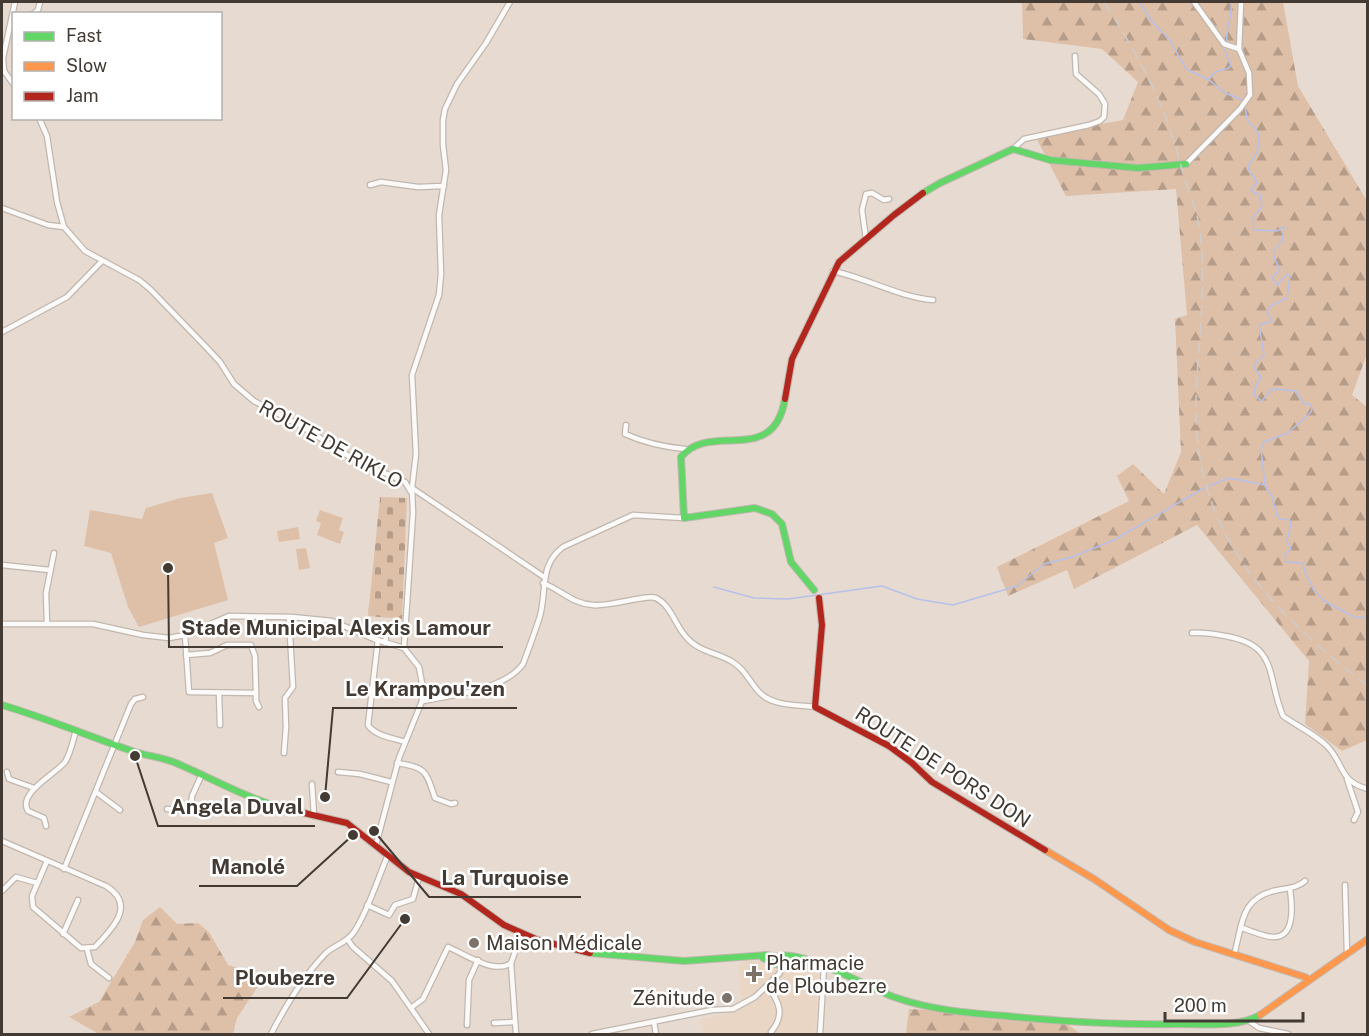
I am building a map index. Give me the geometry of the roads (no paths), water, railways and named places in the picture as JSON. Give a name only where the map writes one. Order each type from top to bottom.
[{"type":"street","points":[[404,648],[412,536],[412,488],[416,454],[412,375],[439,295],[441,274],[439,215],[446,170],[442,131],[445,110],[457,84],[486,43],[510,2]]},
{"type":"street","points":[[1194,2],[1224,44],[1239,49]]},
{"type":"street","points":[[1013,149],[1050,160],[1138,168],[1186,164],[1240,109],[1246,102],[1251,89],[1249,73],[1239,49],[1241,2]]},
{"type":"street","points":[[12,15],[3,58],[4,71],[12,82]]},
{"type":"street","points":[[626,425],[625,434],[637,439],[667,447],[686,449],[698,444],[757,438],[773,430],[779,424],[782,416],[792,359],[832,271],[839,262],[900,210],[931,189],[982,166],[1013,149],[1024,139],[1089,125],[1104,117],[1105,104],[1099,94],[1076,74],[1075,56]]},
{"type":"street","points":[[2,208],[48,225],[64,227],[57,202],[47,136],[40,120]]},
{"type":"street","points":[[370,185],[381,182],[418,187],[444,186]]},
{"type":"street","points":[[866,239],[862,210],[866,194],[872,193],[884,200],[889,199]]},
{"type":"street","name":"ROUTE DE RIKLO","points":[[64,227],[85,251],[139,280],[150,289],[214,355],[234,384],[254,401],[301,426],[355,460],[405,482],[412,495]]},
{"type":"street","points":[[2,332],[67,297],[102,261]]},
{"type":"street","points":[[832,271],[933,300]]},
{"type":"street","points":[[684,518],[680,466],[681,457],[686,449]]},
{"type":"street","name":"ROUTE DE PORS DON","points":[[412,488],[574,601],[603,606],[646,597],[655,598],[668,607],[676,624],[688,640],[736,664],[768,700],[815,707],[888,746],[912,763],[932,782],[1094,879],[1169,930],[1195,942],[1309,980]]},
{"type":"street","points":[[422,701],[475,690],[498,682],[516,672],[523,664],[539,617],[544,580],[550,561],[563,547],[621,519],[638,515],[684,518],[755,508],[772,514],[782,524],[790,559],[819,598],[822,625],[815,707]]},
{"type":"street","points":[[47,624],[46,592],[54,553]]},
{"type":"street","points":[[2,565],[50,570]]},
{"type":"street","points":[[2,624],[101,625],[169,638],[229,616],[289,618],[332,621],[404,648],[419,667],[423,689],[422,701],[397,763],[376,845]]},
{"type":"street","points":[[284,753],[285,698],[292,687],[289,618]]},
{"type":"street","points":[[386,643],[388,625]]},
{"type":"street","points":[[1192,633],[1200,632],[1241,639],[1258,648],[1267,662],[1283,716],[1325,744],[1334,754],[1347,779],[1358,812],[1354,820]]},
{"type":"street","points":[[185,634],[188,691],[192,693],[256,693]]},
{"type":"street","points":[[378,640],[369,729],[405,742]]},
{"type":"street","points":[[186,655],[210,653],[227,645],[251,645],[255,656],[256,701],[260,707]]},
{"type":"street","points":[[219,693],[220,725]]},
{"type":"street","points":[[64,869],[131,704],[135,699],[143,696]]},
{"type":"street","points":[[2,705],[33,714],[114,745],[174,762],[223,786],[286,810],[347,823],[419,877],[461,894],[504,925],[538,940],[578,951],[684,961],[757,956],[781,962],[802,958],[905,1001],[985,1014],[1057,1022],[1128,1025],[1249,1021],[1368,939]]},
{"type":"street","points":[[46,826],[44,818],[28,812],[25,808],[34,788],[63,764],[68,757],[76,730]]},
{"type":"street","points":[[397,763],[422,769],[431,781],[435,798],[451,804],[455,803]]},
{"type":"street","points":[[7,772],[9,779],[34,788]]},
{"type":"street","points":[[338,772],[360,774],[392,782]]},
{"type":"street","points":[[167,809],[189,811],[192,796],[202,774]]},
{"type":"street","points":[[1347,779],[1368,789]]},
{"type":"street","points":[[312,784],[314,816]]},
{"type":"street","points":[[96,792],[120,810]]},
{"type":"street","points":[[2,841],[106,886],[114,891],[120,900],[121,910],[117,921],[95,947],[81,948],[35,910],[31,903],[47,861]]},
{"type":"street","points":[[272,1035],[289,999],[303,979],[329,951],[348,940],[355,931],[388,855]]},
{"type":"street","points":[[2,891],[16,877],[37,883]]},
{"type":"street","points":[[367,906],[389,915],[394,905],[413,899],[419,877]]},
{"type":"street","points":[[1234,955],[1246,910],[1256,897],[1263,893],[1290,889],[1305,881]]},
{"type":"street","points":[[1345,885],[1347,953]]},
{"type":"street","points":[[1242,928],[1273,937],[1281,936],[1287,930],[1293,911],[1290,889]]},
{"type":"street","points":[[63,934],[78,900]]},
{"type":"street","points":[[516,1035],[511,963],[522,933]]},
{"type":"street","points":[[348,940],[352,947],[392,981],[429,1035]]},
{"type":"street","points":[[412,1008],[423,999],[448,947],[498,967],[511,963]]},
{"type":"street","points":[[87,949],[91,964],[109,978]]},
{"type":"street","points":[[467,1025],[469,980],[478,960]]},
{"type":"street","points":[[592,1035],[712,1010],[733,1009],[750,1002],[767,987],[774,979],[781,962]]},
{"type":"street","points":[[820,1035],[824,966]]},
{"type":"street","points":[[767,987],[776,998],[780,1010],[780,1020],[771,1032]]},
{"type":"street","points":[[1249,1021],[1259,1028],[1288,1035]]},
{"type":"street","points":[[494,1023],[515,1022]]},
{"type":"street","points":[[654,1022],[656,1035]]},
{"type":"waterway","points":[[1139,2],[1153,23],[1169,39],[1186,69],[1209,80],[1225,93],[1243,102]]},
{"type":"waterway","points":[[1227,41],[1231,2]]},
{"type":"waterway","points":[[1209,79],[1215,72],[1229,68],[1231,65],[1224,49]]},
{"type":"waterway","points":[[1245,106],[1248,121],[1255,128],[1259,138],[1257,153],[1248,165],[1257,182],[1251,189],[1260,195],[1262,207],[1253,217],[1254,230],[1277,231],[1284,227],[1282,242],[1273,255],[1280,270],[1272,277],[1277,285],[1287,274],[1290,276],[1287,298],[1270,306],[1267,312],[1272,321],[1259,325],[1264,355],[1255,363],[1255,369],[1261,377],[1254,389],[1255,396],[1262,401],[1274,389],[1296,391],[1304,404],[1310,404],[1312,408],[1311,412],[1288,433],[1264,442],[1261,449],[1265,485],[1272,497],[1277,515],[1280,519],[1289,520],[1291,524],[1287,541],[1291,549],[1285,554],[1286,562],[1303,563],[1305,573],[1314,590],[1324,601],[1354,617],[1368,618]]},
{"type":"waterway","points":[[1209,486],[1229,478],[1265,485]]},
{"type":"waterway","points":[[714,587],[754,598],[788,599],[882,586],[917,599],[953,605],[1017,586],[1044,564],[1072,557],[1114,540],[1204,488]]},
{"type":"railway","points":[[1104,2],[1151,83],[1166,117],[1199,224],[1203,273],[1196,399],[1198,446],[1207,489],[1223,528],[1243,564],[1269,597],[1299,628],[1368,686]]},
{"type":"place","name":"Stade Municipal Alexis Lamour","points":[[168,568]]},
{"type":"place","name":"Angela Duval","points":[[135,756]]},
{"type":"place","name":"Le Krampou'zen","points":[[325,797]]},
{"type":"place","name":"La Turquoise","points":[[374,831]]},
{"type":"place","name":"Manolé","points":[[353,835]]},
{"type":"place","name":"Ploubezre","points":[[405,919]]},
{"type":"place","name":"Maison Médicale","points":[[474,943]]},
{"type":"place","name":"Pharmacie de Ploubezre","points":[[754,974]]},
{"type":"place","name":"Zénitude","points":[[727,998]]}]
